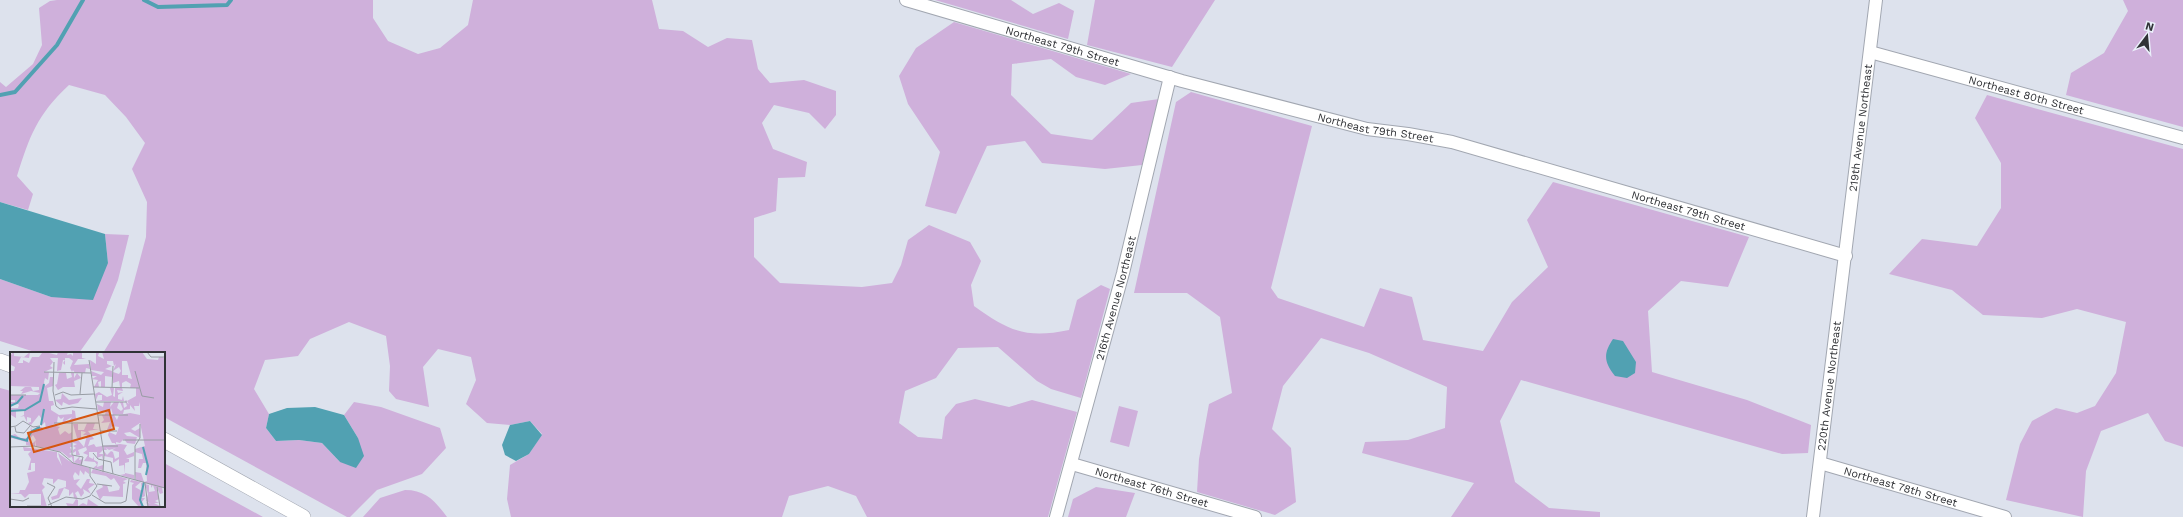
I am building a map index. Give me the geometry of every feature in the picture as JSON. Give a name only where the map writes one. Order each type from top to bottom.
[{"type":"street","name":"Northeast 79th Street","points":[[906,0],[1170,77],[1367,129],[1408,134],[1452,142],[1846,256]]},
{"type":"street","name":"219th Avenue Northeast","points":[[1846,256],[1876,0]]},
{"type":"street","name":"Northeast 80th Street","points":[[1870,52],[2183,138]]},
{"type":"street","name":"216th Avenue Northeast","points":[[1056,517],[1072,464],[1123,273],[1170,77]]},
{"type":"street","name":"220th Avenue Northeast","points":[[1813,517],[1846,256]]},
{"type":"street","points":[[0,361],[10,365]]},
{"type":"street","points":[[165,441],[303,517]]},
{"type":"street","name":"Northeast 78th Street","points":[[1820,463],[2005,517]]},
{"type":"street","name":"Northeast 76th Street","points":[[1072,464],[1255,517]]},
{"type":"shaded area","points":[[373,0],[373,18],[388,41],[418,54],[440,48],[468,25],[473,0],[652,0],[659,29],[683,31],[708,47],[727,38],[752,40],[758,69],[770,83],[804,80],[836,91],[836,115],[825,129],[809,113],[774,105],[762,123],[773,149],[807,162],[805,177],[778,178],[776,211],[754,218],[754,257],[780,283],[862,287],[892,283],[901,265],[908,240],[929,225],[970,242],[981,261],[971,285],[974,306],[998,322],[1018,331],[1041,334],[1069,330],[1077,300],[1101,285],[1110,289],[1081,398],[1051,389],[1037,381],[998,347],[958,348],[936,378],[905,391],[899,423],[918,437],[942,439],[945,417],[956,404],[975,399],[1009,407],[1032,400],[1077,412],[1048,517],[867,517],[856,496],[828,486],[789,496],[782,517],[511,517],[507,499],[510,465],[529,454],[542,434],[530,421],[510,425],[487,423],[466,404],[476,380],[471,357],[438,349],[423,367],[429,407],[396,399],[389,391],[390,366],[386,336],[349,322],[310,339],[298,356],[265,360],[254,389],[269,414],[266,428],[276,441],[299,440],[322,443],[340,462],[358,438],[344,415],[354,402],[381,407],[440,428],[446,448],[422,474],[377,490],[350,517],[347,517],[165,418],[165,352],[104,352],[124,319],[146,237],[147,202],[132,169],[145,143],[126,117],[105,95],[69,85],[58,96],[49,106],[36,126],[17,176],[33,194],[28,210],[0,202],[0,82],[6,87],[33,64],[42,45],[39,8],[50,1]]},
{"type":"shaded area","points":[[935,0],[1011,0],[1033,14],[1059,3],[1074,11],[1068,39]]},
{"type":"shaded area","points":[[1095,0],[1215,0],[1172,67],[1087,45]]},
{"type":"shaded area","points":[[2123,0],[2183,0],[2183,127],[2066,95],[2071,73],[2104,53],[2128,11]]},
{"type":"shaded area","points":[[954,22],[1131,74],[1105,85],[1076,77],[1051,59],[1012,64],[1011,95],[1051,134],[1092,140],[1131,103],[1159,99],[1142,165],[1105,169],[1042,163],[1025,141],[987,146],[956,214],[925,206],[940,152],[908,104],[899,76],[916,48]]},
{"type":"shaded area","points":[[1191,92],[1312,126],[1271,288],[1278,298],[1364,327],[1380,288],[1412,297],[1423,340],[1483,351],[1512,302],[1548,267],[1527,220],[1553,182],[1749,237],[1728,287],[1681,281],[1648,311],[1652,372],[1747,400],[1811,425],[1808,453],[1782,454],[1521,380],[1500,421],[1515,482],[1549,508],[1600,512],[1600,517],[1451,517],[1474,483],[1362,453],[1365,442],[1408,440],[1445,428],[1447,387],[1369,353],[1321,338],[1283,386],[1272,429],[1291,448],[1296,502],[1275,515],[1197,492],[1199,459],[1209,404],[1232,393],[1220,317],[1187,293],[1134,293],[1176,102]]},
{"type":"shaded area","points":[[1987,95],[2183,149],[2183,447],[2165,441],[2148,413],[2101,431],[2086,471],[2083,517],[2006,500],[2020,444],[2032,421],[2056,408],[2077,413],[2095,406],[2116,373],[2126,322],[2077,309],[2042,318],[1983,315],[1952,290],[1889,274],[1922,239],[1977,246],[2001,208],[2001,163],[1975,118]]},
{"type":"shaded area","points":[[105,234],[129,235],[118,280],[101,322],[80,352],[35,352],[0,341],[0,279],[51,297],[108,263]]},
{"type":"shaded area","points":[[0,388],[10,391],[10,507],[165,507],[165,464],[263,517],[0,517]]},
{"type":"shaded area","points":[[1119,406],[1138,411],[1129,447],[1110,442]]},
{"type":"shaded area","points":[[1096,487],[1135,493],[1126,517],[1068,517],[1073,499]]},
{"type":"shaded area","points":[[405,490],[424,494],[434,501],[447,517],[363,517],[380,498]]},
{"type":"water","points":[[0,202],[105,234],[108,263],[93,300],[51,297],[0,279]]},
{"type":"water","points":[[1613,339],[1623,341],[1636,362],[1635,373],[1627,378],[1615,376],[1607,362],[1606,354]]},
{"type":"water","points":[[315,407],[344,415],[358,438],[364,456],[356,468],[340,462],[322,443],[299,440],[276,441],[266,428],[269,414],[287,408]]},
{"type":"water","points":[[530,421],[542,435],[529,454],[516,461],[505,455],[502,445],[510,425]]},
{"type":"waterway","points":[[0,95],[15,92],[57,45],[83,0]]},
{"type":"waterway","points":[[144,0],[158,7],[227,5],[231,0]]}]
